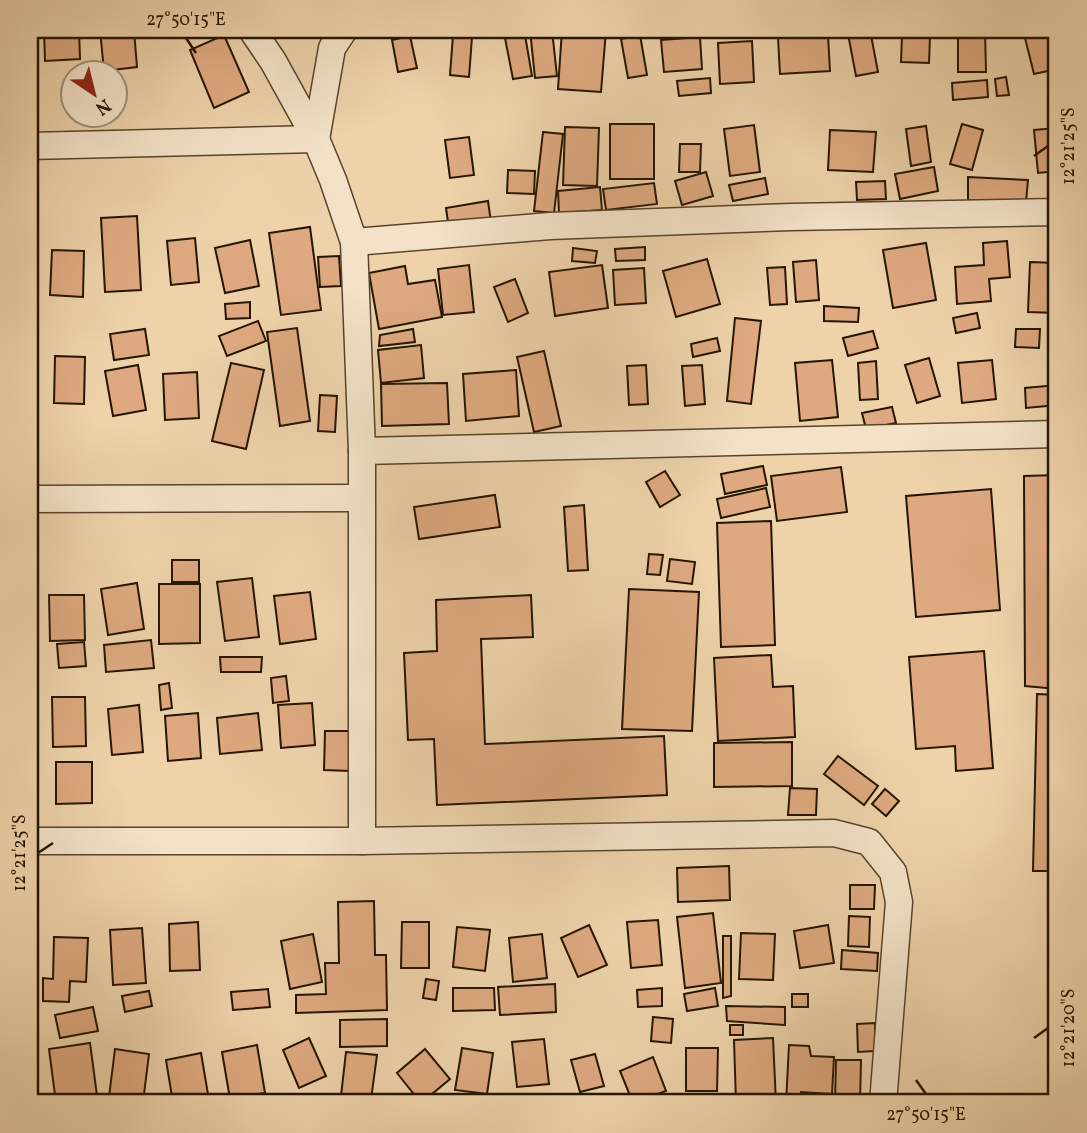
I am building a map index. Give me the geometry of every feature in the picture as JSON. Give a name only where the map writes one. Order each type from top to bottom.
[{"type":"street","points":[[253,30],[316,139],[354,242],[362,451],[362,841]]},
{"type":"street","points":[[316,139],[332,48],[344,30]]},
{"type":"street","points":[[30,146],[316,139]]},
{"type":"street","points":[[354,242],[550,226],[791,217],[1057,212]]},
{"type":"street","points":[[362,451],[1057,434]]},
{"type":"street","points":[[30,499],[360,498]]},
{"type":"street","points":[[30,841],[362,841],[834,833],[869,842],[893,872],[899,902],[883,1103]]},
{"type":"building","points":[[44,30],[79,30],[80,59],[45,61]]},
{"type":"building","points":[[100,30],[134,30],[137,67],[130,68],[130,60],[103,60]]},
{"type":"building","points":[[530,30],[552,30],[557,76],[535,78]]},
{"type":"building","points":[[562,30],[606,30],[601,92],[558,89]]},
{"type":"building","points":[[722,30],[756,30],[756,32],[723,38]]},
{"type":"building","points":[[870,30],[878,72],[856,76],[848,34]]},
{"type":"building","points":[[985,30],[986,72],[958,72],[958,31]]},
{"type":"building","points":[[1057,30],[1057,69],[1034,74],[1025,38]]},
{"type":"building","points":[[224,35],[249,92],[214,108],[190,50]]},
{"type":"building","points":[[453,35],[472,37],[469,77],[450,75]]},
{"type":"building","points":[[525,35],[532,76],[513,79],[505,38]]},
{"type":"building","points":[[640,35],[647,75],[628,78],[621,39]]},
{"type":"building","points":[[828,35],[830,71],[780,74],[778,38]]},
{"type":"building","points":[[902,35],[930,36],[929,63],[901,62]]},
{"type":"building","points":[[410,36],[417,68],[398,72],[392,40]]},
{"type":"building","points":[[700,37],[702,69],[664,72],[661,40]]},
{"type":"building","points":[[752,41],[754,82],[720,84],[718,43]]},
{"type":"building","points":[[1006,77],[1009,95],[997,96],[995,79]]},
{"type":"building","points":[[710,78],[711,93],[679,96],[677,81]]},
{"type":"building","points":[[987,80],[988,97],[953,100],[952,83]]},
{"type":"building","points":[[610,124],[654,124],[654,179],[610,179]]},
{"type":"building","points":[[962,124],[983,130],[972,170],[950,164]]},
{"type":"building","points":[[754,125],[760,172],[730,176],[724,129]]},
{"type":"building","points":[[926,126],[931,162],[911,166],[906,129]]},
{"type":"building","points":[[565,127],[599,128],[597,186],[563,185]]},
{"type":"building","points":[[1057,128],[1057,171],[1038,173],[1034,130]]},
{"type":"building","points":[[830,130],[876,132],[873,172],[828,170]]},
{"type":"building","points":[[543,132],[563,134],[554,213],[534,211]]},
{"type":"building","points":[[469,137],[474,175],[450,178],[445,140]]},
{"type":"building","points":[[680,144],[701,144],[700,172],[679,172]]},
{"type":"building","points":[[934,167],[938,191],[900,199],[895,174]]},
{"type":"building","points":[[508,170],[535,171],[534,194],[507,193]]},
{"type":"building","points":[[706,172],[713,196],[682,205],[675,181]]},
{"type":"building","points":[[968,177],[1028,180],[1026,202],[968,200]]},
{"type":"building","points":[[765,178],[768,194],[733,201],[729,185]]},
{"type":"building","points":[[885,181],[886,199],[857,200],[856,182]]},
{"type":"building","points":[[654,183],[657,204],[606,210],[603,189]]},
{"type":"building","points":[[600,187],[602,210],[559,213],[558,191]]},
{"type":"building","points":[[488,201],[491,222],[449,229],[446,208]]},
{"type":"building","points":[[137,216],[141,290],[105,292],[101,218]]},
{"type":"building","points":[[310,227],[321,310],[281,315],[269,233]]},
{"type":"building","points":[[195,238],[199,282],[171,285],[167,241]]},
{"type":"building","points":[[250,240],[259,286],[225,293],[215,248]]},
{"type":"building","points":[[1007,241],[1010,277],[989,279],[991,301],[957,304],[955,267],[984,265],[983,243]]},
{"type":"building","points":[[926,243],[936,300],[893,308],[883,250]]},
{"type":"building","points":[[645,247],[645,260],[616,261],[615,249]]},
{"type":"building","points":[[573,248],[597,251],[595,263],[572,261]]},
{"type":"building","points":[[52,250],[84,251],[83,297],[50,295]]},
{"type":"building","points":[[339,256],[341,286],[320,287],[318,257]]},
{"type":"building","points":[[707,259],[720,304],[676,317],[663,271]]},
{"type":"building","points":[[816,260],[819,300],[796,302],[793,262]]},
{"type":"building","points":[[1030,262],[1057,263],[1057,313],[1028,312]]},
{"type":"building","points":[[469,265],[474,312],[443,315],[438,269]]},
{"type":"building","points":[[602,265],[608,308],[555,316],[549,272]]},
{"type":"building","points":[[405,266],[408,284],[435,280],[442,317],[379,329],[369,273]]},
{"type":"building","points":[[785,267],[787,304],[770,305],[767,268]]},
{"type":"building","points":[[644,268],[646,303],[615,305],[613,270]]},
{"type":"building","points":[[515,279],[528,313],[508,322],[494,287]]},
{"type":"building","points":[[250,302],[250,318],[226,319],[225,304]]},
{"type":"building","points":[[824,306],[859,308],[858,322],[824,321]]},
{"type":"building","points":[[977,313],[980,328],[956,333],[953,318]]},
{"type":"building","points":[[735,318],[761,321],[751,404],[727,401]]},
{"type":"building","points":[[258,321],[266,341],[227,356],[219,336]]},
{"type":"building","points":[[297,328],[310,421],[280,426],[267,332]]},
{"type":"building","points":[[145,329],[149,355],[114,360],[110,334]]},
{"type":"building","points":[[413,329],[415,342],[379,346],[380,335]]},
{"type":"building","points":[[1016,329],[1040,329],[1039,348],[1015,347]]},
{"type":"building","points":[[873,331],[878,348],[848,356],[843,338]]},
{"type":"building","points":[[717,338],[720,351],[693,357],[691,344]]},
{"type":"building","points":[[421,345],[424,378],[381,383],[378,350]]},
{"type":"building","points":[[544,351],[561,426],[534,432],[517,357]]},
{"type":"building","points":[[55,356],[85,357],[84,404],[54,403]]},
{"type":"building","points":[[929,358],[940,396],[917,403],[905,365]]},
{"type":"building","points":[[832,360],[838,417],[800,421],[795,363]]},
{"type":"building","points":[[992,360],[996,399],[962,403],[958,363]]},
{"type":"building","points":[[876,361],[878,399],[860,400],[858,363]]},
{"type":"building","points":[[231,363],[264,370],[246,449],[212,441]]},
{"type":"building","points":[[138,365],[146,410],[113,416],[105,371]]},
{"type":"building","points":[[646,365],[648,404],[629,405],[627,366]]},
{"type":"building","points":[[702,365],[705,404],[685,406],[682,366]]},
{"type":"building","points":[[516,370],[519,416],[466,421],[463,374]]},
{"type":"building","points":[[197,372],[199,418],[165,420],[163,374]]},
{"type":"building","points":[[447,383],[449,424],[382,426],[381,384]]},
{"type":"building","points":[[1057,385],[1057,405],[1026,408],[1025,388]]},
{"type":"building","points":[[320,395],[337,396],[335,432],[318,431]]},
{"type":"building","points":[[892,407],[896,423],[866,429],[862,413]]},
{"type":"building","points":[[763,466],[767,485],[725,494],[721,474]]},
{"type":"building","points":[[841,467],[847,512],[777,521],[771,476]]},
{"type":"building","points":[[665,471],[680,495],[660,507],[646,482]]},
{"type":"building","points":[[1057,475],[1057,689],[1025,686],[1024,476]]},
{"type":"building","points":[[766,488],[770,507],[721,518],[717,499]]},
{"type":"building","points":[[991,489],[1000,610],[916,617],[906,496]]},
{"type":"building","points":[[495,495],[500,527],[419,539],[414,507]]},
{"type":"building","points":[[584,505],[588,570],[568,571],[564,507]]},
{"type":"building","points":[[771,521],[775,645],[721,647],[717,523]]},
{"type":"building","points":[[649,554],[663,555],[660,575],[647,574]]},
{"type":"building","points":[[670,559],[695,562],[692,584],[667,581]]},
{"type":"building","points":[[172,560],[199,560],[199,582],[172,582]]},
{"type":"building","points":[[252,578],[259,637],[225,641],[217,582]]},
{"type":"building","points":[[137,583],[144,629],[108,635],[101,589]]},
{"type":"building","points":[[159,584],[200,584],[200,643],[159,644]]},
{"type":"building","points":[[629,589],[699,592],[692,731],[622,729]]},
{"type":"building","points":[[310,592],[316,639],[280,644],[274,596]]},
{"type":"building","points":[[49,595],[84,595],[85,640],[50,641]]},
{"type":"building","points":[[531,595],[533,637],[481,639],[485,744],[664,736],[667,795],[437,805],[434,739],[408,740],[404,653],[437,651],[436,600]]},
{"type":"building","points":[[151,640],[154,668],[106,672],[104,645]]},
{"type":"building","points":[[84,642],[86,666],[59,668],[57,644]]},
{"type":"building","points":[[984,651],[993,768],[956,771],[955,746],[916,749],[909,657]]},
{"type":"building","points":[[771,655],[773,687],[793,686],[795,737],[718,741],[714,658]]},
{"type":"building","points":[[220,657],[262,657],[261,672],[221,672]]},
{"type":"building","points":[[286,676],[289,701],[273,703],[271,678]]},
{"type":"building","points":[[169,683],[172,708],[161,710],[159,685]]},
{"type":"building","points":[[1037,694],[1057,695],[1057,871],[1033,871]]},
{"type":"building","points":[[52,697],[85,697],[86,746],[53,747]]},
{"type":"building","points":[[312,703],[315,745],[281,748],[278,705]]},
{"type":"building","points":[[139,705],[143,752],[112,755],[108,709]]},
{"type":"building","points":[[198,713],[201,758],[168,761],[165,716]]},
{"type":"building","points":[[258,713],[262,750],[220,754],[217,718]]},
{"type":"building","points":[[325,731],[352,731],[351,771],[324,770]]},
{"type":"building","points":[[792,742],[792,786],[714,787],[714,743]]},
{"type":"building","points":[[838,756],[878,786],[864,805],[824,774]]},
{"type":"building","points":[[56,762],[92,762],[92,803],[56,804]]},
{"type":"building","points":[[790,788],[817,789],[816,815],[788,815]]},
{"type":"building","points":[[885,789],[899,801],[886,816],[872,804]]},
{"type":"building","points":[[729,866],[730,900],[678,902],[677,868]]},
{"type":"building","points":[[850,885],[875,885],[874,909],[850,909]]},
{"type":"building","points":[[374,901],[375,955],[386,955],[387,1010],[296,1013],[296,995],[326,994],[325,963],[339,963],[338,902]]},
{"type":"building","points":[[713,913],[721,983],[685,988],[677,917]]},
{"type":"building","points":[[849,916],[870,917],[869,947],[848,946]]},
{"type":"building","points":[[658,920],[662,965],[631,968],[627,922]]},
{"type":"building","points":[[198,922],[200,970],[170,971],[169,924]]},
{"type":"building","points":[[402,922],[429,922],[429,968],[401,968]]},
{"type":"building","points":[[589,925],[607,965],[578,977],[561,938]]},
{"type":"building","points":[[828,925],[834,963],[800,968],[794,931]]},
{"type":"building","points":[[457,927],[490,930],[485,971],[453,967]]},
{"type":"building","points":[[142,928],[146,983],[113,985],[110,930]]},
{"type":"building","points":[[741,933],[775,934],[773,980],[739,979]]},
{"type":"building","points":[[313,934],[322,982],[290,989],[281,941]]},
{"type":"building","points":[[542,934],[547,978],[513,982],[509,938]]},
{"type":"building","points":[[723,936],[731,936],[731,996],[723,998]]},
{"type":"building","points":[[54,937],[88,938],[86,982],[70,981],[69,1002],[43,1001],[43,978],[53,979]]},
{"type":"building","points":[[842,950],[878,953],[877,971],[841,969]]},
{"type":"building","points":[[426,979],[439,981],[436,1000],[423,998]]},
{"type":"building","points":[[555,984],[556,1012],[500,1015],[498,987]]},
{"type":"building","points":[[453,988],[494,988],[495,1010],[453,1011]]},
{"type":"building","points":[[662,988],[662,1006],[638,1007],[637,990]]},
{"type":"building","points":[[715,988],[718,1006],[687,1011],[684,994]]},
{"type":"building","points":[[268,989],[270,1007],[233,1010],[231,992]]},
{"type":"building","points":[[149,991],[152,1006],[125,1012],[122,996]]},
{"type":"building","points":[[792,994],[808,994],[808,1007],[792,1007]]},
{"type":"building","points":[[726,1006],[785,1007],[785,1025],[727,1021]]},
{"type":"building","points":[[93,1007],[98,1031],[60,1038],[55,1015]]},
{"type":"building","points":[[653,1017],[673,1019],[671,1043],[651,1041]]},
{"type":"building","points":[[387,1019],[387,1046],[340,1047],[340,1020]]},
{"type":"building","points":[[875,1023],[875,1051],[858,1052],[857,1024]]},
{"type":"building","points":[[730,1025],[743,1025],[743,1035],[730,1035]]},
{"type":"building","points":[[309,1038],[326,1076],[299,1088],[283,1050]]},
{"type":"building","points":[[773,1038],[776,1103],[736,1103],[734,1040]]},
{"type":"building","points":[[544,1039],[549,1084],[517,1087],[512,1042]]},
{"type":"building","points":[[90,1043],[98,1103],[56,1103],[49,1049]]},
{"type":"building","points":[[257,1045],[265,1093],[230,1099],[222,1052]]},
{"type":"building","points":[[789,1045],[809,1046],[811,1056],[834,1057],[832,1094],[801,1092],[800,1103],[786,1103]]},
{"type":"building","points":[[462,1048],[493,1053],[487,1094],[455,1090]]},
{"type":"building","points":[[686,1048],[718,1048],[717,1091],[686,1091]]},
{"type":"building","points":[[115,1049],[149,1054],[143,1102],[109,1097]]},
{"type":"building","points":[[425,1049],[450,1079],[421,1103],[397,1073]]},
{"type":"building","points":[[346,1052],[377,1055],[371,1100],[341,1096]]},
{"type":"building","points":[[201,1053],[209,1100],[173,1103],[166,1060]]},
{"type":"building","points":[[595,1054],[604,1086],[580,1092],[571,1060]]},
{"type":"building","points":[[653,1057],[666,1091],[633,1103],[620,1071]]},
{"type":"building","points":[[836,1060],[861,1060],[860,1103],[835,1103]]},
{"type":"building","points":[[727,1101],[727,1103],[684,1103]]}]
